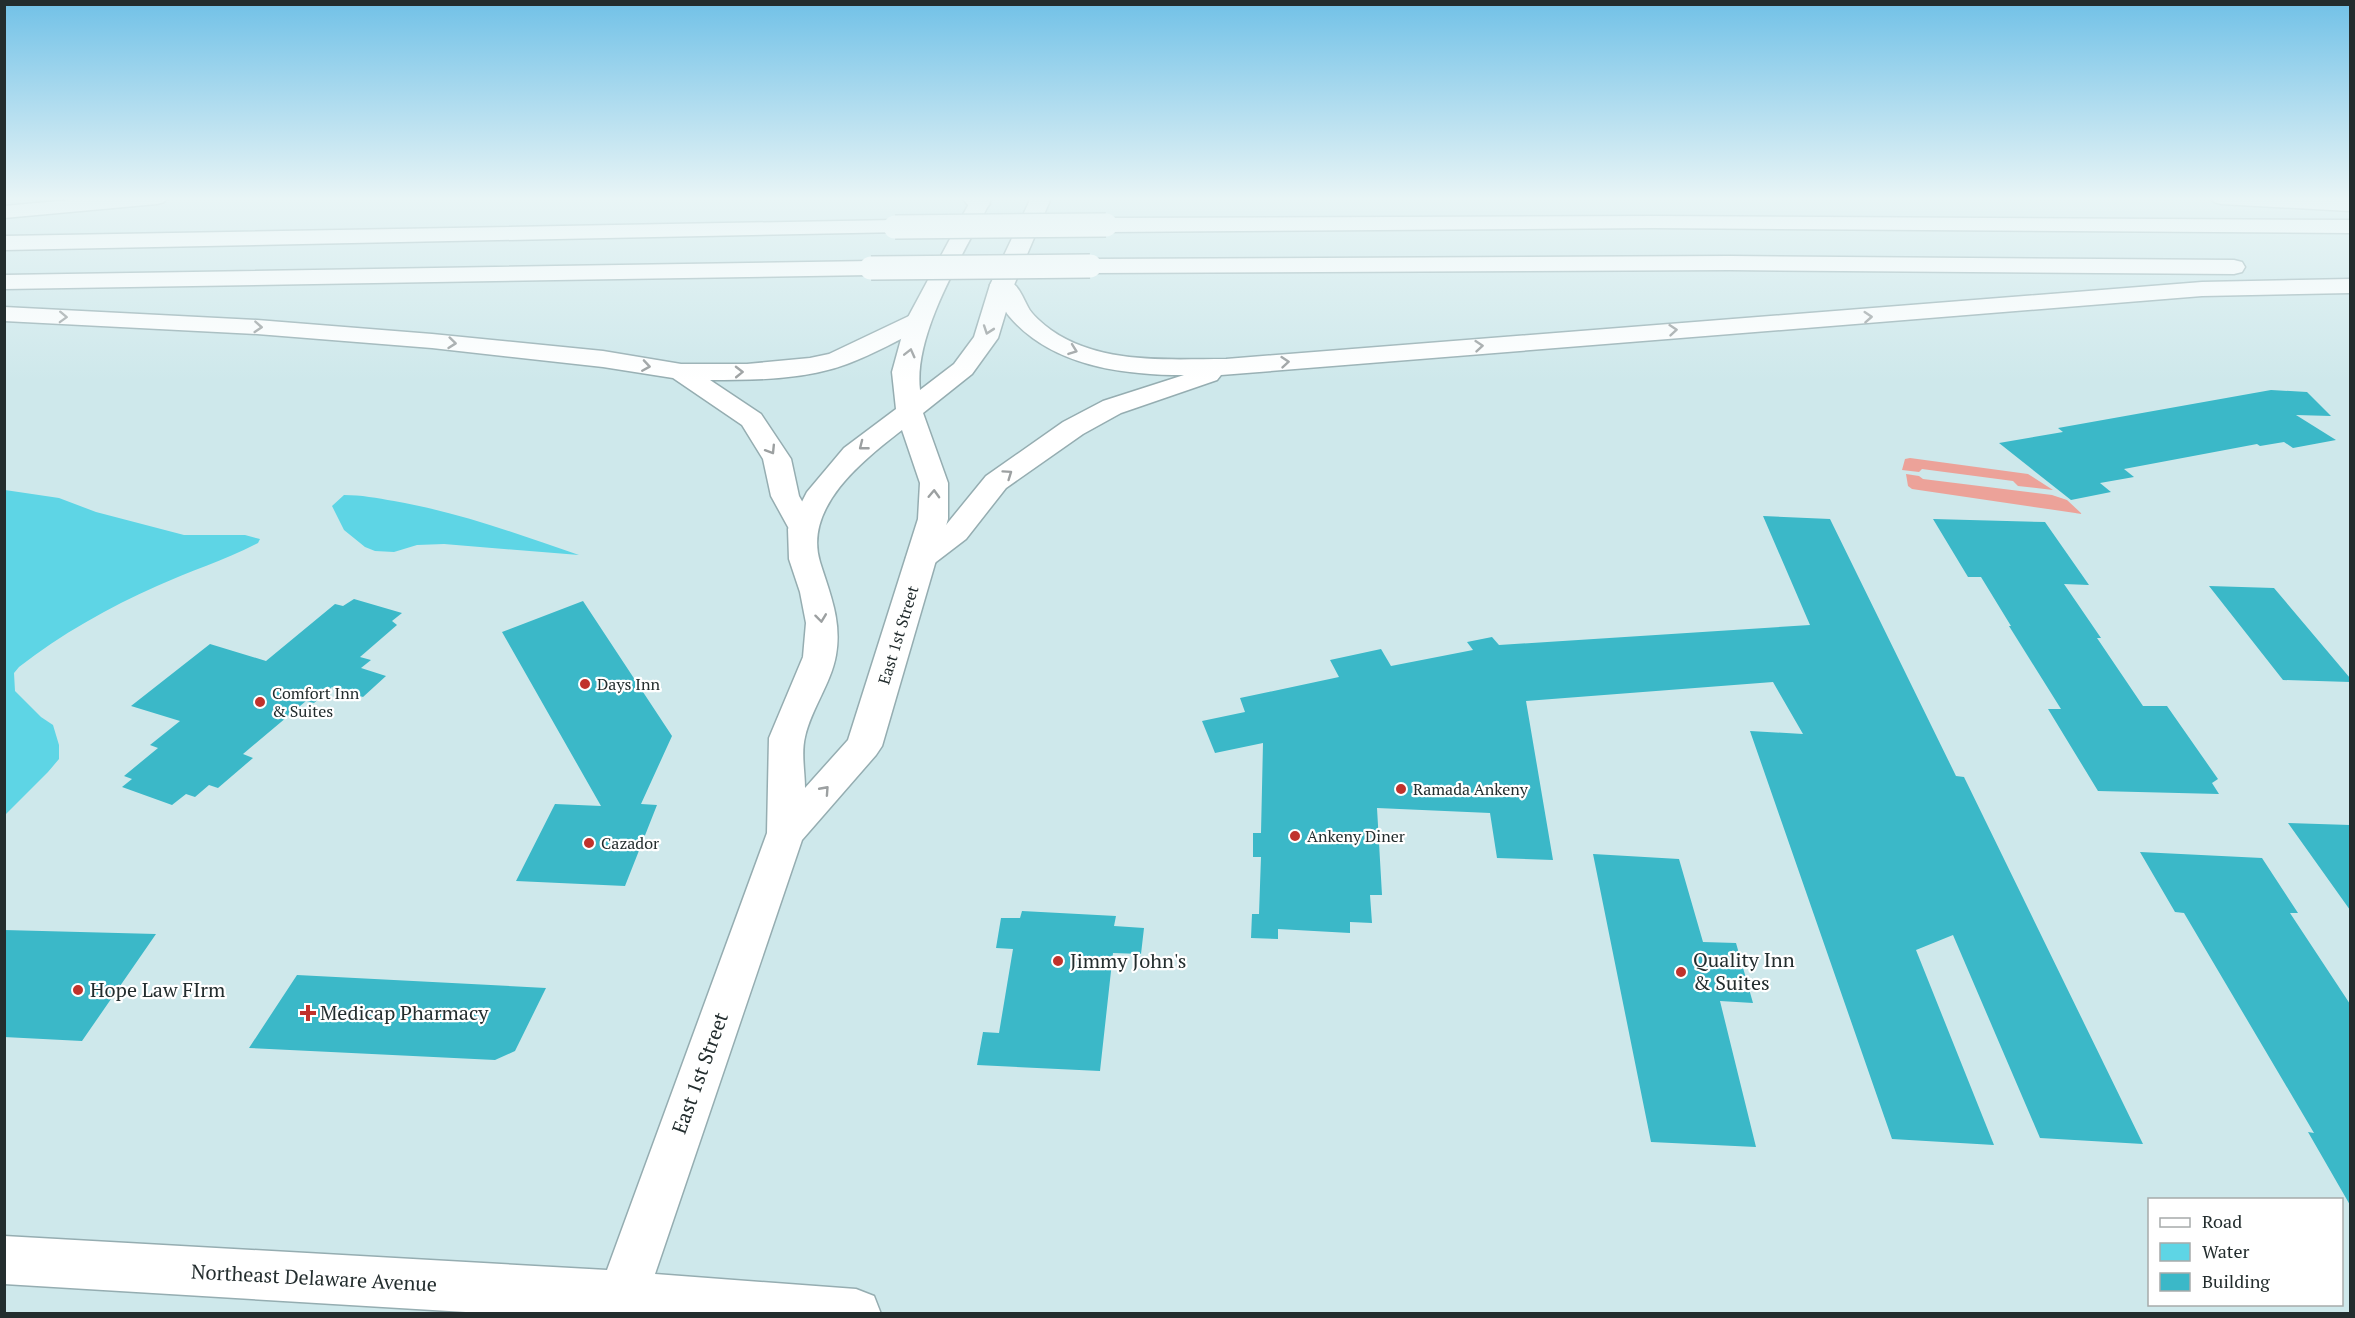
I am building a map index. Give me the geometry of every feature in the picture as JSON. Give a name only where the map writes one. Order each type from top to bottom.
[{"type":"main road","name":"East 1st Street","points":[[786,834],[864,746],[933,519],[934,483],[909,410],[905,372],[918,321],[948,260]]},
{"type":"main road","name":"East 1st Street","points":[[620,1305],[786,834],[787,738],[819,657],[822,623],[816,592],[804,559],[803,529],[817,498],[854,454],[963,369],[986,338],[1002,285],[1013,260]]},
{"type":"main road","points":[[4,282],[1090,266],[1754,263],[2350,269]]},
{"type":"main road","points":[[1002,285],[1013,296],[1017,311],[1042,335],[1072,350],[1120,364],[1226,367],[2202,289],[2350,286]]},
{"type":"main road","points":[[4,314],[257,327],[432,341],[603,359],[681,372],[747,372],[810,366],[838,359],[918,321]]},
{"type":"main road","points":[[921,558],[956,532],[996,482],[1073,428],[1112,407],[1200,379],[1226,367]]},
{"type":"main road","points":[[681,372],[752,420],[777,459],[785,496],[803,529]]},
{"type":"main road","name":"Northeast Delaware Avenue","points":[[4,1260],[620,1305],[856,1314]]},
{"type":"shaded area","points":[[1905,459],[2028,474],[2053,490],[2018,486],[2013,481],[1922,469],[1919,472],[1902,470]]},
{"type":"shaded area","points":[[1906,474],[1923,479],[2052,495],[2067,500],[2082,514],[1912,489],[1908,486]]},
{"type":"water","points":[[5,490],[59,498],[96,512],[184,535],[245,535],[260,539],[258,543],[246,549],[157,586],[103,612],[19,667],[14,673],[15,691],[41,717],[53,725],[59,745],[59,759],[5,815]]},
{"type":"water","points":[[344,495],[363,496],[441,511],[488,524],[579,555],[444,544],[417,545],[394,552],[375,551],[365,547],[344,530],[332,506]]},
{"type":"building","points":[[2271,390],[2307,392],[2331,416],[2296,415],[2336,440],[2293,448],[2284,442],[2260,446],[2257,444],[2124,469],[2134,477],[2100,483],[2111,492],[2071,500],[1999,443],[2063,432],[2058,428]]},
{"type":"building","points":[[1763,516],[1830,519],[1956,776],[1964,777],[2143,1144],[2040,1138],[1953,935],[1916,950],[1994,1145],[1892,1139],[1750,731],[1803,734],[1773,682],[1526,701],[1553,860],[1497,858],[1490,813],[1377,808],[1382,895],[1370,895],[1372,923],[1350,922],[1350,933],[1278,929],[1278,939],[1251,938],[1252,914],[1259,914],[1261,857],[1253,857],[1253,833],[1261,833],[1263,743],[1215,753],[1202,721],[1245,712],[1240,698],[1339,677],[1330,660],[1381,649],[1391,666],[1473,650],[1467,642],[1492,637],[1499,645],[1810,625]]},
{"type":"building","points":[[1933,519],[2045,522],[2089,585],[2064,584],[2101,638],[2097,638],[2143,706],[2167,706],[2218,779],[2212,783],[2219,794],[2098,791],[2048,709],[2061,709],[2009,626],[2011,626],[1981,577],[1968,577]]},
{"type":"building","points":[[2209,586],[2274,588],[2350,678],[2350,682],[2283,680]]},
{"type":"building","name":"Comfort Inn & Suites","points":[[354,599],[402,613],[392,621],[397,625],[360,657],[371,660],[361,668],[386,676],[363,697],[332,687],[314,703],[306,701],[243,754],[253,758],[218,788],[209,785],[195,797],[186,794],[172,805],[122,787],[132,779],[124,776],[158,748],[150,745],[180,721],[131,706],[210,644],[266,661],[335,604],[343,606]]},
{"type":"building","name":"Days Inn","points":[[583,601],[672,736],[641,804],[657,805],[625,886],[516,881],[555,804],[601,806],[502,632]]},
{"type":"building","points":[[2288,823],[2350,825],[2350,910]]},
{"type":"building","points":[[2140,852],[2262,858],[2298,913],[2290,913],[2350,1004],[2350,1205],[2308,1132],[2314,1133],[2184,913],[2175,912]]},
{"type":"building","name":"Quality Inn & Suites","points":[[1593,854],[1679,859],[1703,942],[1736,943],[1753,1003],[1720,1001],[1756,1147],[1651,1142]]},
{"type":"building","points":[[1022,911],[1116,916],[1114,926],[1144,928],[1141,954],[1113,953],[1100,1071],[977,1065],[983,1032],[999,1033],[1013,949],[996,948],[1001,918],[1020,918]]},
{"type":"building","points":[[4,930],[156,934],[82,1041],[4,1037]]},
{"type":"building","points":[[297,975],[546,988],[515,1051],[495,1060],[249,1048]]},
{"type":"place","name":"Days Inn","points":[[585,684]]},
{"type":"place","name":"Comfort Inn & Suites","points":[[260,702]]},
{"type":"place","name":"Ramada Ankeny","points":[[1401,789]]},
{"type":"place","name":"Ankeny Diner","points":[[1295,836]]},
{"type":"place","name":"Cazador","points":[[589,843]]},
{"type":"place","name":"Jimmy John's","points":[[1058,961]]},
{"type":"place","name":"Quality Inn & Suites","points":[[1681,972]]},
{"type":"place","name":"Hope Law FIrm","points":[[78,990]]},
{"type":"place","name":"Medicap Pharmacy","points":[[308,1013]]}]
